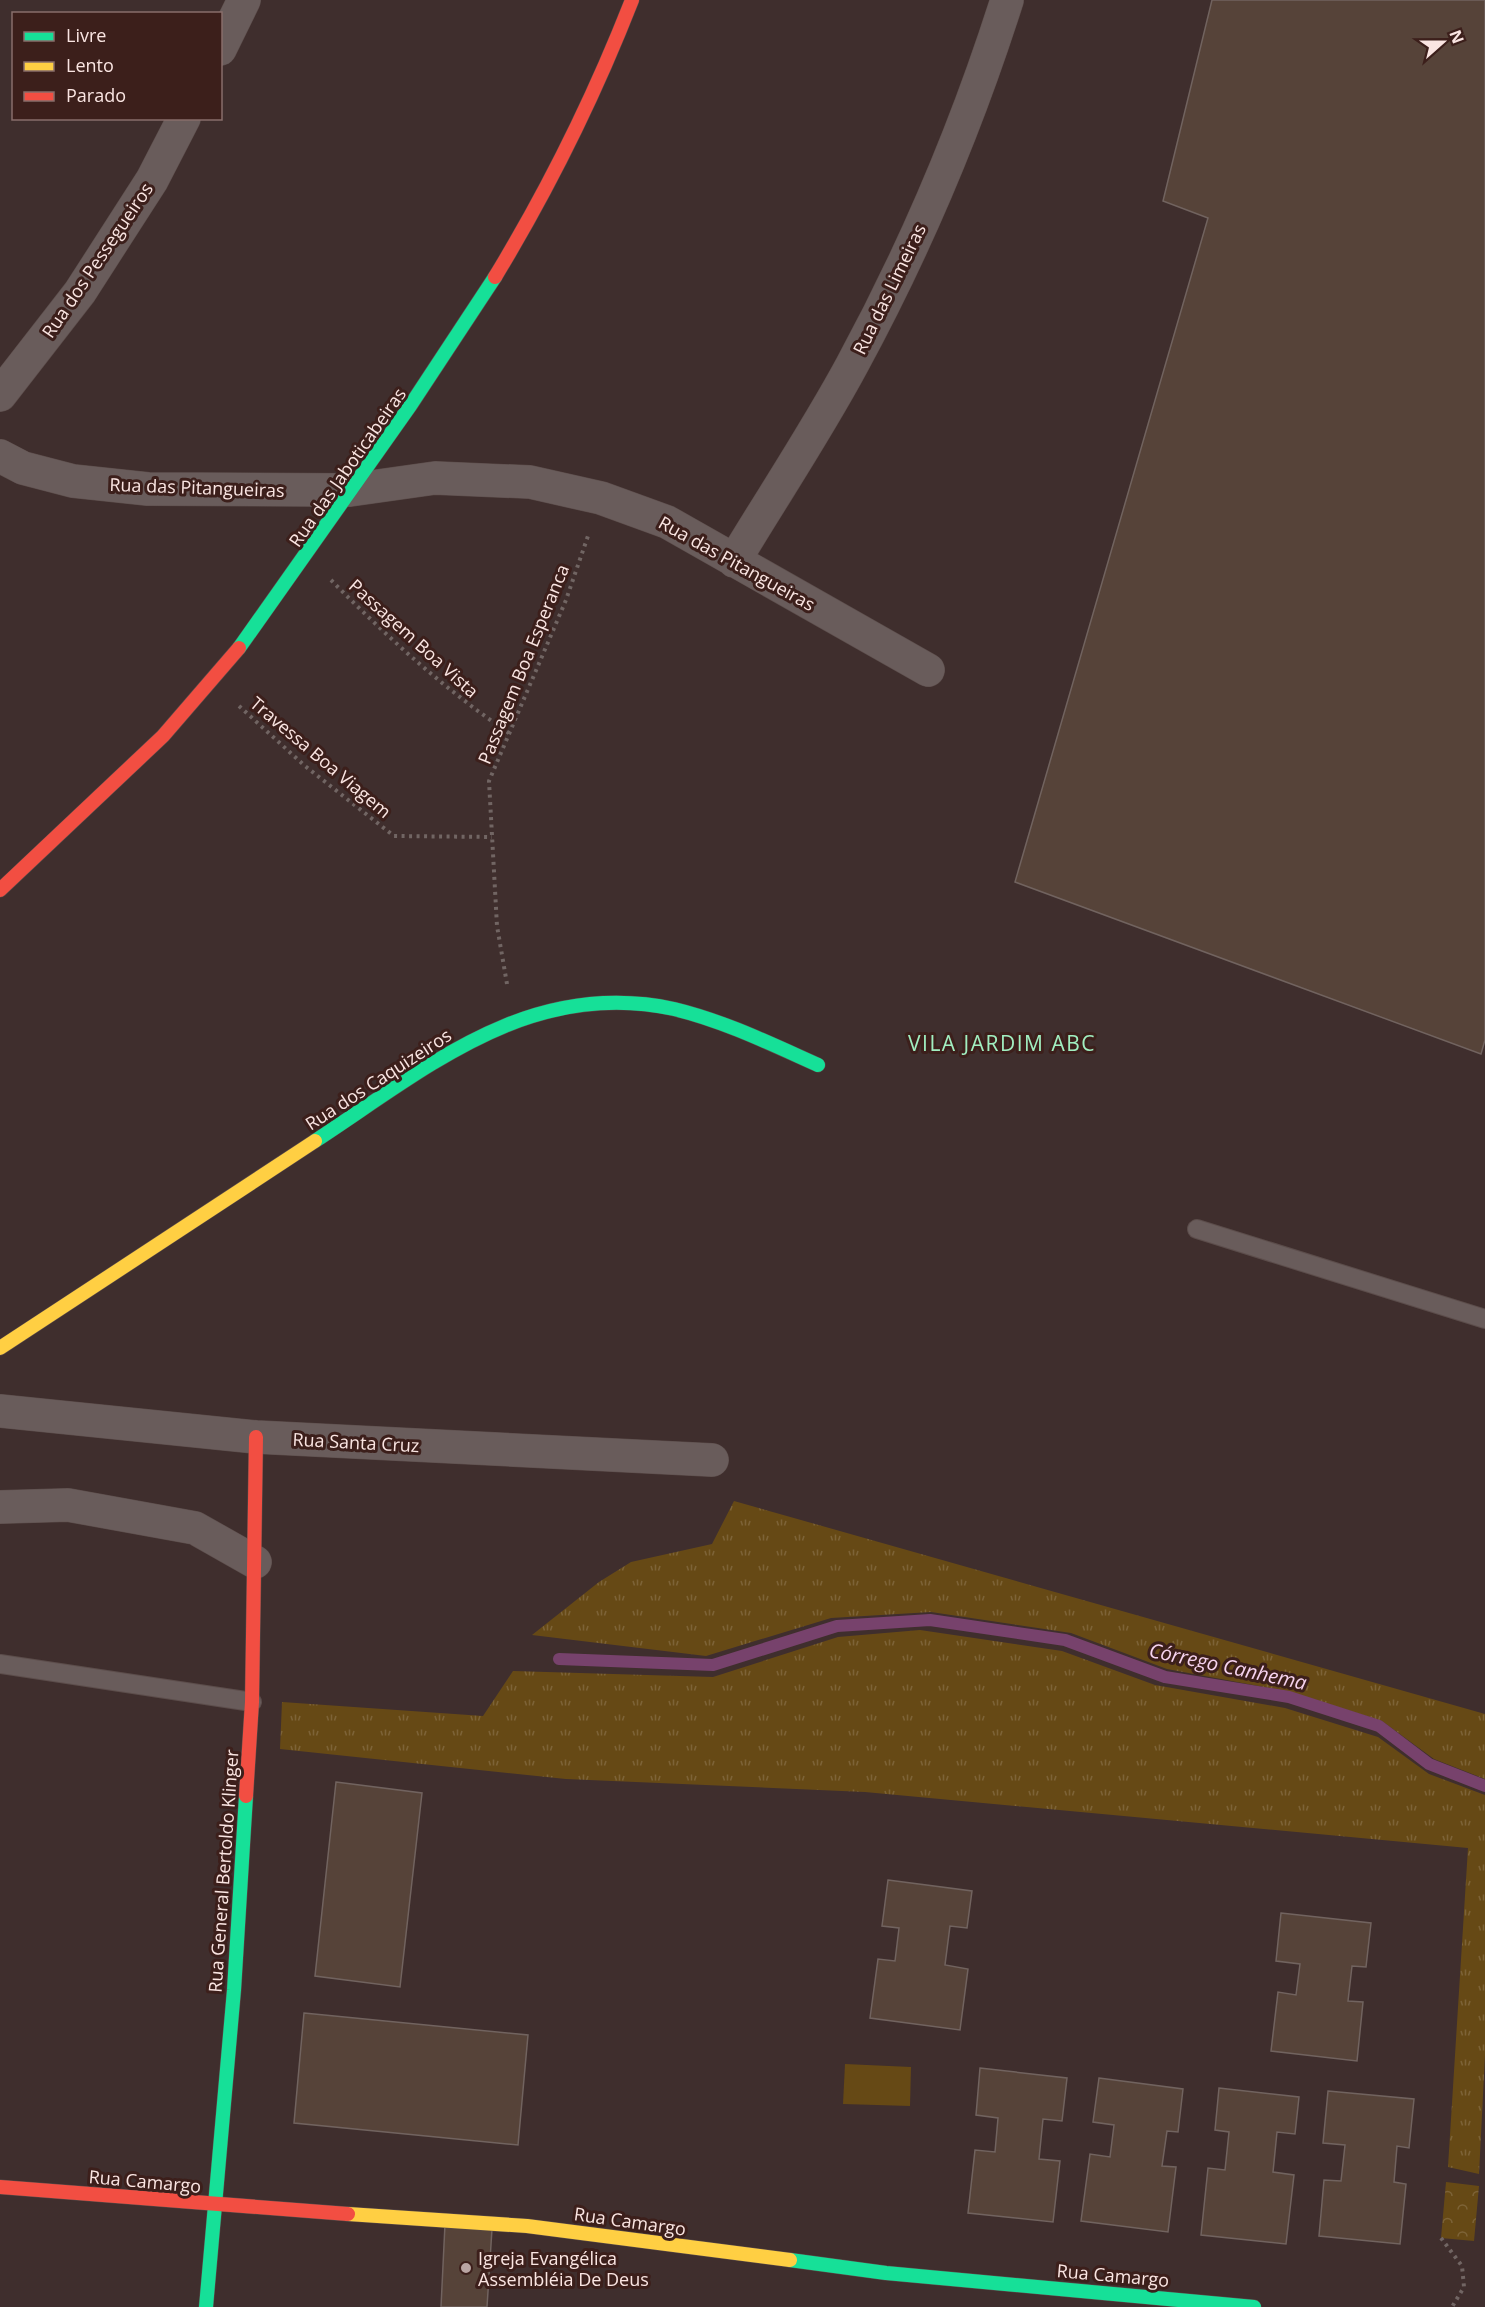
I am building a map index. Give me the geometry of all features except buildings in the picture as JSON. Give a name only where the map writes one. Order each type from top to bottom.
[{"type":"street","points":[[222,45],[244,0]]},
{"type":"street","name":"Rua das Jaboticabeiras","points":[[0,890],[119,781],[212,682],[307,557],[350,490],[419,394],[507,260],[536,210],[588,105],[632,0]]},
{"type":"street","name":"Rua das Limeiras","points":[[734,561],[852,366],[931,204],[980,85],[1007,0]]},
{"type":"street","name":"Rua dos Pessegueiros","points":[[0,395],[80,292],[152,180],[183,120]]},
{"type":"street","name":"Rua das Pitangueiras","points":[[0,456],[23,468],[73,481],[148,489],[350,490],[435,478],[530,482],[601,498],[667,522],[928,670]]},
{"type":"street","name":"Rua dos Caquizeiros","points":[[0,1348],[462,1045],[513,1021],[580,1003],[640,1002],[702,1016],[818,1065]]},
{"type":"street","name":"Rua Santa Cruz","points":[[0,1411],[256,1437],[712,1460]]},
{"type":"street","name":"Rua General Bertoldo Klinger","points":[[206,2307],[213,2205],[234,1990],[252,1702],[256,1437]]},
{"type":"street","points":[[0,1507],[68,1505],[195,1528],[255,1562]]},
{"type":"street","name":"Rua Camargo","points":[[0,2187],[213,2205],[527,2226],[886,2273],[1016,2296],[1254,2307]]},
{"type":"lane","points":[[1197,1229],[1485,1319]]},
{"type":"lane","points":[[0,1664],[252,1702]]},
{"type":"path","name":"Passagem Boa Esperanca","points":[[513,1021],[497,926],[489,781],[566,600],[601,498]]},
{"type":"path","name":"Passagem Boa Vista","points":[[307,557],[378,627],[469,706],[509,733]]},
{"type":"path","name":"Travessa Boa Viagem","points":[[212,682],[305,766],[394,836],[492,837]]},
{"type":"path","points":[[1441,2238],[1462,2266],[1464,2287],[1452,2307]]},
{"type":"green space","points":[[734,1501],[1485,1714],[1485,1779],[1434,1759],[1382,1721],[1291,1692],[1167,1669],[1071,1633],[931,1612],[831,1618],[706,1656],[532,1635],[599,1582],[631,1562],[712,1544]]},
{"type":"green space","points":[[920,1630],[1062,1651],[1155,1685],[1285,1708],[1378,1737],[1429,1774],[1485,1795],[1485,2055],[1479,2174],[1448,2167],[1468,1848],[865,1792],[566,1779],[280,1749],[282,1702],[483,1716],[513,1671],[713,1677],[838,1637]]},
{"type":"green space","points":[[845,2064],[911,2067],[910,2106],[843,2104]]},
{"type":"green space","points":[[1446,2182],[1479,2186],[1474,2241],[1441,2238]]},
{"type":"waterway","name":"Córrego Canhema","points":[[559,1659],[713,1665],[837,1626],[930,1620],[1065,1640],[1165,1677],[1289,1697],[1379,1726],[1429,1764],[1485,1786]]},
{"type":"traffic: fast","points":[[239,648],[410,406],[495,277]]},
{"type":"traffic: fast","points":[[315,1141],[440,1059],[483,1036],[527,1018],[573,1006],[622,1003],[674,1009],[729,1026],[818,1065]]},
{"type":"traffic: fast","points":[[206,2307],[234,1990],[246,1796]]},
{"type":"traffic: fast","points":[[790,2260],[886,2273],[1254,2307]]},
{"type":"traffic: slow","points":[[0,1348],[315,1141]]},
{"type":"traffic: slow","points":[[348,2214],[527,2226],[790,2260]]},
{"type":"traffic: jam","points":[[495,277],[570,142],[632,0]]},
{"type":"traffic: jam","points":[[0,890],[163,736],[239,648]]},
{"type":"traffic: jam","points":[[246,1796],[252,1702],[256,1437]]},
{"type":"traffic: jam","points":[[0,2187],[348,2214]]},
{"type":"place","name":"Igreja Evangélica Assembléia De Deus","points":[[466,2268]]},
{"type":"district","name":"VILA JARDIM ABC","points":[[1002,1043]]}]
